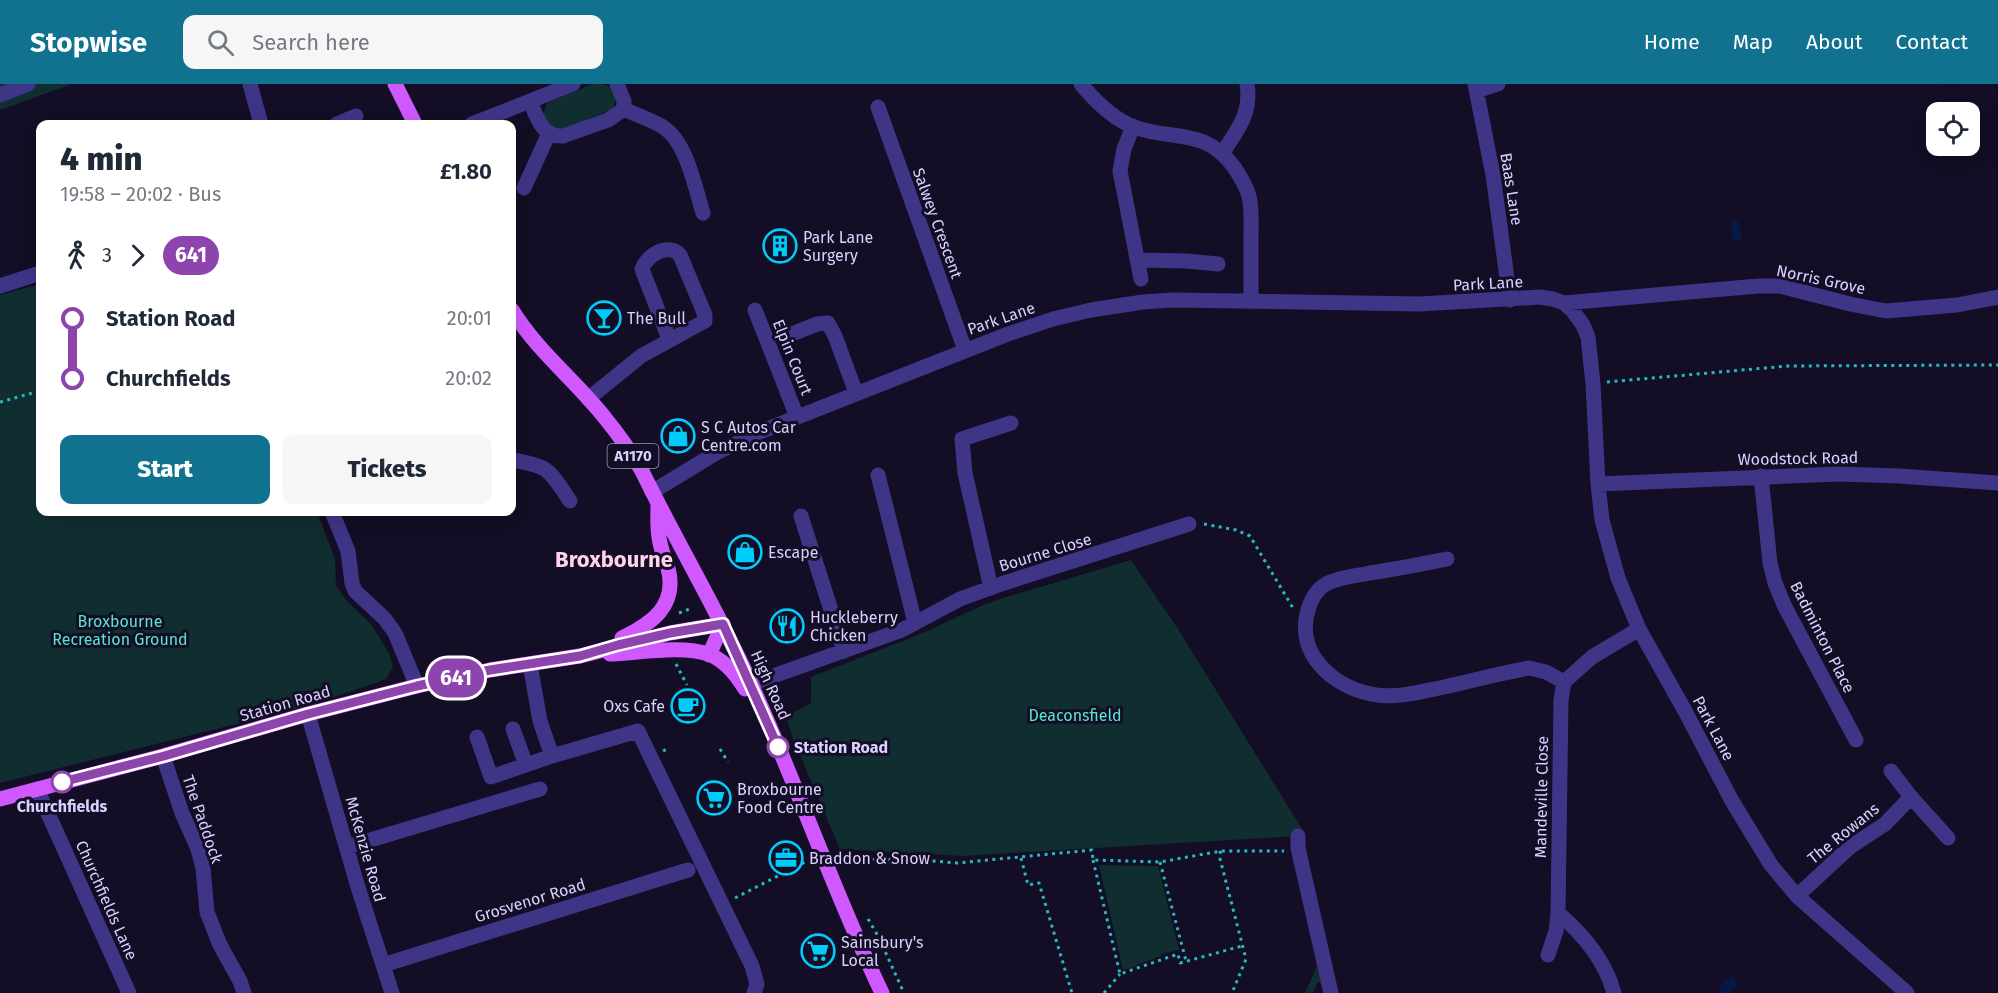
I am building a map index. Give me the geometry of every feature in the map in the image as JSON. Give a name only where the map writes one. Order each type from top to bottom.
[{"type":"main road","points":[[395,84],[413,120]]},
{"type":"main road","name":"A1170","points":[[516,322],[604,417],[629,450],[723,624]]},
{"type":"main road","points":[[580,656],[636,632],[657,616],[666,603],[670,581],[659,538],[655,498]]},
{"type":"main road","points":[[710,654],[723,624]]},
{"type":"main road","name":"Station Road","points":[[0,799],[417,686],[580,656],[670,633],[723,624]]},
{"type":"main road","name":"High Road","points":[[723,624],[764,714],[853,931],[882,993]]},
{"type":"main road","points":[[580,656],[693,650],[710,654],[737,676],[764,714]]},
{"type":"street","points":[[0,95],[28,84]]},
{"type":"street","points":[[250,84],[260,120]]},
{"type":"street","points":[[482,120],[573,84]]},
{"type":"street","points":[[617,84],[624,101],[624,109]]},
{"type":"street","points":[[1081,84],[1116,118],[1146,131],[1195,138],[1222,154],[1239,174],[1248,194],[1251,222],[1251,302]]},
{"type":"street","points":[[1222,154],[1248,108],[1247,84]]},
{"type":"street","points":[[1476,87],[1498,84]]},
{"type":"street","name":"Baas Lane","points":[[1476,87],[1493,175],[1510,300]]},
{"type":"street","points":[[530,101],[538,121],[549,133],[556,136],[563,136],[608,120],[624,109]]},
{"type":"street","name":"Salwey Crescent","points":[[878,107],[965,350]]},
{"type":"street","points":[[624,109],[663,127],[672,135],[685,157],[703,213]]},
{"type":"street","points":[[346,120],[356,116]]},
{"type":"street","points":[[1132,126],[1124,149],[1120,171],[1141,279]]},
{"type":"street","points":[[524,188],[549,133]]},
{"type":"street","points":[[588,399],[636,360],[669,339],[705,321],[705,315],[680,255],[668,248],[650,257],[644,262],[642,269],[669,339]]},
{"type":"street","points":[[1138,260],[1218,264]]},
{"type":"street","points":[[0,286],[36,274]]},
{"type":"street","name":"Norris Grove","points":[[1564,303],[1758,285],[1780,286],[1886,311],[1958,305],[1998,297]]},
{"type":"street","name":"Park Lane","points":[[655,498],[716,453],[797,417],[965,350],[1053,319],[1110,306],[1172,300],[1420,304],[1540,297],[1564,303],[1577,316],[1588,337],[1602,520],[1618,579],[1639,629],[1744,823],[1771,865],[1797,896],[1907,993]]},
{"type":"street","name":"Elpin Court","points":[[755,310],[797,417]]},
{"type":"street","points":[[792,334],[817,324],[828,323],[856,393]]},
{"type":"street","points":[[991,588],[965,473],[962,439],[1011,423]]},
{"type":"street","points":[[516,461],[539,465],[550,472],[570,501]]},
{"type":"street","points":[[878,474],[915,623]]},
{"type":"street","name":"Woodstock Road","points":[[1598,484],[1838,474],[1998,483]]},
{"type":"street","name":"Badminton Place","points":[[1761,476],[1770,562],[1775,583],[1790,617],[1856,740]]},
{"type":"street","points":[[334,516],[348,551],[355,591],[385,619],[394,633],[417,686]]},
{"type":"street","points":[[801,516],[844,651]]},
{"type":"street","name":"Bourne Close","points":[[751,684],[902,630],[960,599],[1189,524]]},
{"type":"street","points":[[1447,559],[1334,580],[1320,589],[1310,603],[1305,624],[1309,650],[1324,669],[1344,684],[1372,694],[1397,696],[1529,669],[1546,672],[1564,682],[1592,657],[1639,629]]},
{"type":"street","points":[[530,664],[540,722],[552,756]]},
{"type":"street","name":"Mandeville Close","points":[[1548,955],[1556,931],[1558,913],[1561,700],[1564,682]]},
{"type":"street","name":"McKenzie Road","points":[[308,714],[392,993]]},
{"type":"street","points":[[513,729],[526,765]]},
{"type":"street","points":[[477,737],[491,777],[552,756],[638,731],[756,977],[757,984],[754,993]]},
{"type":"street","name":"The Paddock","points":[[164,756],[182,813],[198,849],[203,868],[207,912],[220,945],[244,993]]},
{"type":"street","points":[[1891,771],[1948,838]]},
{"type":"street","name":"Churchfields Lane","points":[[37,789],[129,993]]},
{"type":"street","points":[[347,848],[540,789]]},
{"type":"street","name":"The Rowans","points":[[1797,896],[1850,847],[1885,824],[1911,797]]},
{"type":"street","points":[[1298,845],[1331,993]]},
{"type":"street","name":"Grosvenor Road","points":[[383,965],[688,870]]},
{"type":"street","points":[[1558,913],[1576,928],[1593,950],[1614,993]]},
{"type":"path","points":[[1593,384],[1788,366],[1998,365]]},
{"type":"path","points":[[0,402],[36,392]]},
{"type":"path","points":[[1189,524],[1209,524],[1236,530],[1250,536],[1290,605],[1305,624]]},
{"type":"path","points":[[679,613],[692,608]]},
{"type":"path","points":[[674,660],[687,685]]},
{"type":"path","points":[[720,749],[728,762]]},
{"type":"path","points":[[1093,860],[1160,862],[1221,851],[1298,845]]},
{"type":"path","points":[[723,905],[824,860],[908,860],[957,863],[1092,850],[1120,974]]},
{"type":"path","points":[[1221,851],[1220,855],[1246,959],[1232,993]]},
{"type":"path","points":[[1021,858],[1028,885],[1039,883],[1072,993]]},
{"type":"path","points":[[1160,862],[1186,961]]},
{"type":"path","points":[[1104,993],[1120,974],[1157,961],[1178,954],[1180,963],[1242,946]]},
{"type":"green space","points":[[0,84],[72,84],[0,110]]},
{"type":"green space","points":[[593,84],[606,85],[613,90],[617,98],[612,109],[564,129],[552,128],[543,114],[547,103]]},
{"type":"green space","name":"Broxbourne Recreation Ground","points":[[36,285],[36,516],[319,516],[335,559],[336,586],[346,600],[371,624],[389,653],[393,666],[386,679],[312,705],[0,783],[0,295]]},
{"type":"green space","name":"Deaconsfield","points":[[1131,560],[1178,629],[1304,832],[1298,836],[963,856],[840,849],[786,717],[811,703],[811,677],[923,633],[981,606]]},
{"type":"green space","points":[[1099,865],[1158,866],[1179,950],[1161,954],[1161,956],[1123,970]]},
{"type":"green space","points":[[1317,966],[1322,984],[1318,982],[1313,993],[1305,993]]},
{"type":"water","points":[[1738,220],[1742,239],[1733,240],[1730,221]]},
{"type":"water","points":[[1734,977],[1738,984],[1731,990],[1732,993],[1718,993],[1722,984]]},
{"type":"bus line","name":"641","points":[[62,782],[417,686],[490,670],[580,656],[670,633],[723,624],[778,747]]},
{"type":"place","name":"Park Lane Surgery","points":[[780,246]]},
{"type":"place","name":"The Bull","points":[[604,318]]},
{"type":"place","name":"S C Autos Car Centre.com","points":[[678,436]]},
{"type":"place","name":"Escape","points":[[745,552]]},
{"type":"place","name":"Huckleberry Chicken","points":[[787,626]]},
{"type":"place","name":"Oxs Cafe","points":[[688,706]]},
{"type":"place","name":"Station Road","points":[[778,747]]},
{"type":"place","name":"Churchfields","points":[[62,782]]},
{"type":"place","name":"Broxbourne Food Centre","points":[[714,798]]},
{"type":"place","name":"Braddon & Snow","points":[[786,858]]},
{"type":"place","name":"Sainsbury's Local","points":[[818,951]]},
{"type":"district","name":"Broxbourne","points":[[614,559]]}]
